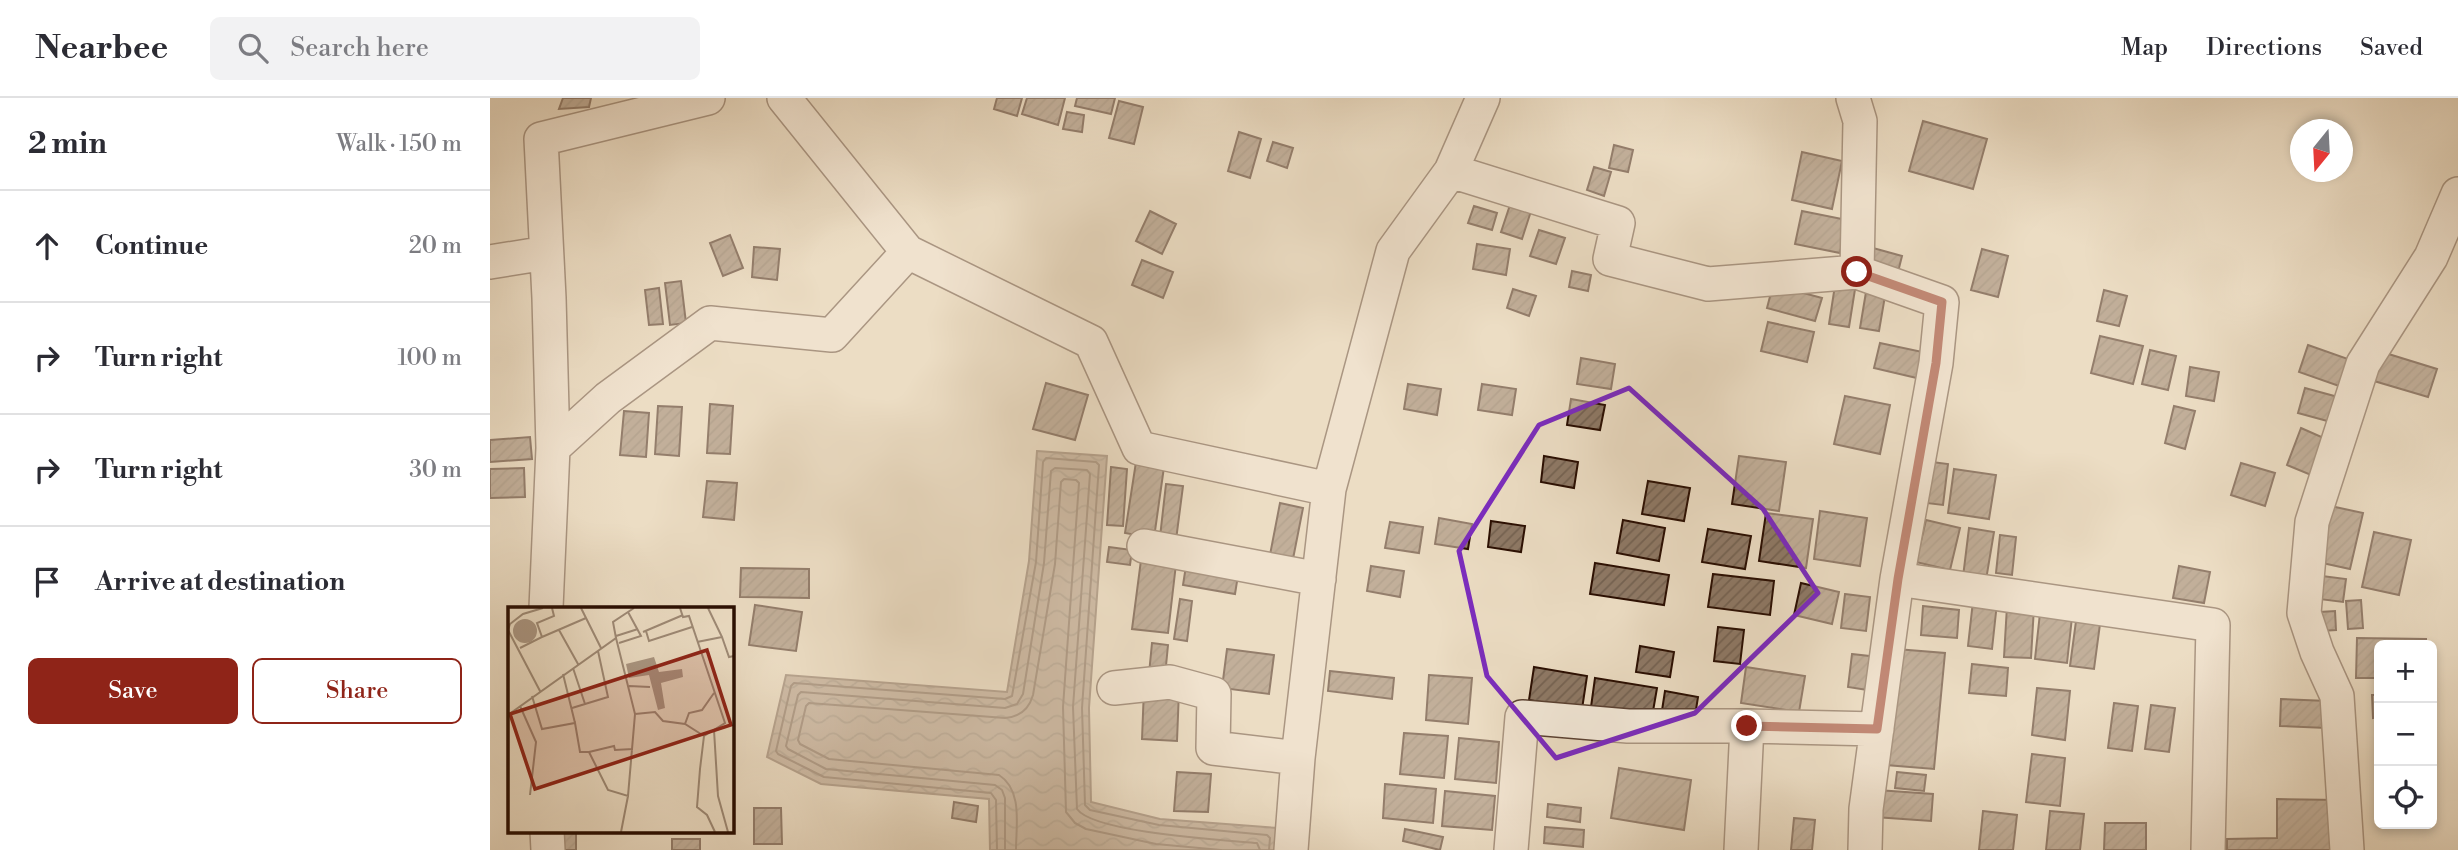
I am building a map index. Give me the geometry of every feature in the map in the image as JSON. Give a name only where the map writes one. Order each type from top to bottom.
[{"type":"street","points":[[546,607],[553,448],[541,139],[663,104],[708,98]]},
{"type":"street","points":[[783,98],[908,253],[1091,342],[1139,448],[1329,489]]},
{"type":"street","points":[[1291,850],[1298,758],[1329,489],[1393,251],[1451,171],[1483,98]]},
{"type":"street","points":[[1853,98],[1860,121],[1857,272]]},
{"type":"street","points":[[1451,171],[1618,223],[1610,260],[1708,284],[1857,272],[1942,302],[1936,363],[1898,579],[1866,809],[1865,850]]},
{"type":"street","points":[[2347,850],[2337,696],[2317,652],[2304,613],[2312,522],[2363,364],[2431,257],[2458,194]]},
{"type":"street","points":[[490,262],[546,253]]},
{"type":"street","points":[[553,448],[608,398],[710,324],[832,335],[908,253]]},
{"type":"street","points":[[1144,546],[1319,579]]},
{"type":"street","points":[[1898,579],[2213,625],[2208,850]]},
{"type":"street","points":[[1114,688],[1170,682],[1214,694],[1213,748],[1298,758]]},
{"type":"street","points":[[1511,850],[1522,716],[1628,726],[1877,729]]},
{"type":"street","points":[[1741,850],[1747,726]]},
{"type":"street","points":[[547,832],[548,850]]},
{"type":"highlighted area","points":[[1629,388],[1763,509],[1818,593],[1695,713],[1556,758],[1487,676],[1459,551],[1539,425]]},
{"type":"water","points":[[1037,451],[1107,456],[1089,708],[1091,802],[1160,819],[1278,828],[1276,850],[990,850],[989,799],[821,784],[767,757],[786,675],[1007,692],[1029,561]]},
{"type":"building","points":[[563,98],[591,98],[589,107],[559,109]]},
{"type":"building","points":[[997,98],[1022,98],[1017,116],[994,109]]},
{"type":"building","points":[[1027,98],[1065,98],[1058,125],[1022,114]]},
{"type":"building","points":[[1077,98],[1115,98],[1111,114],[1075,106]]},
{"type":"building","points":[[1119,101],[1143,107],[1134,144],[1109,138]]},
{"type":"building","points":[[1067,112],[1084,115],[1082,132],[1063,129]]},
{"type":"building","points":[[1923,121],[1987,139],[1973,189],[1909,171]]},
{"type":"building","points":[[1239,132],[1261,139],[1250,178],[1228,171]]},
{"type":"building","points":[[1273,142],[1293,148],[1287,168],[1267,161]]},
{"type":"building","points":[[1614,145],[1633,150],[1628,172],[1609,168]]},
{"type":"building","points":[[1802,152],[1842,161],[1832,209],[1792,200]]},
{"type":"building","points":[[1594,167],[1611,172],[1604,196],[1587,190]]},
{"type":"building","points":[[1511,202],[1532,208],[1522,239],[1501,232]]},
{"type":"building","points":[[1474,206],[1497,213],[1492,230],[1468,223]]},
{"type":"building","points":[[1150,211],[1176,224],[1162,254],[1136,241]]},
{"type":"building","points":[[1802,211],[1847,220],[1840,253],[1795,244]]},
{"type":"building","points":[[1539,230],[1565,238],[1556,264],[1530,256]]},
{"type":"building","points":[[730,235],[743,268],[723,276],[710,243]]},
{"type":"building","points":[[1477,244],[1510,249],[1506,275],[1473,269]]},
{"type":"building","points":[[754,247],[780,249],[777,280],[752,277]]},
{"type":"building","points":[[1873,248],[1902,256],[1898,272],[1869,265]]},
{"type":"building","points":[[1982,249],[2008,256],[1998,297],[1971,290]]},
{"type":"building","points":[[1142,260],[1173,272],[1163,298],[1132,285]]},
{"type":"building","points":[[1572,271],[1591,275],[1588,291],[1569,287]]},
{"type":"building","points":[[1836,279],[1856,283],[1849,327],[1829,324]]},
{"type":"building","points":[[681,281],[686,323],[670,325],[665,283]]},
{"type":"building","points":[[1773,285],[1822,298],[1815,321],[1767,308]]},
{"type":"building","points":[[1867,286],[1886,290],[1879,331],[1860,328]]},
{"type":"building","points":[[659,288],[663,324],[649,325],[645,290]]},
{"type":"building","points":[[1513,289],[1536,296],[1529,316],[1507,308]]},
{"type":"building","points":[[2104,290],[2127,296],[2119,326],[2097,321]]},
{"type":"building","points":[[1768,322],[1814,332],[1807,362],[1761,351]]},
{"type":"building","points":[[2100,336],[2143,346],[2133,384],[2091,373]]},
{"type":"building","points":[[1880,343],[1927,353],[1921,379],[1874,368]]},
{"type":"building","points":[[2308,345],[2348,359],[2339,386],[2299,372]]},
{"type":"building","points":[[2150,350],[2176,356],[2168,390],[2142,384]]},
{"type":"building","points":[[2382,352],[2437,369],[2428,397],[2374,381]]},
{"type":"building","points":[[1581,358],[1615,364],[1611,389],[1577,384]]},
{"type":"building","points":[[2190,367],[2219,372],[2214,401],[2186,396]]},
{"type":"building","points":[[1046,383],[1088,395],[1075,440],[1033,429]]},
{"type":"building","points":[[1408,384],[1441,389],[1437,415],[1404,409]]},
{"type":"building","points":[[1482,384],[1516,389],[1512,415],[1478,410]]},
{"type":"building","points":[[2305,388],[2338,397],[2331,422],[2298,413]]},
{"type":"building","points":[[1845,396],[1890,405],[1880,454],[1834,444]]},
{"type":"building","points":[[1571,399],[1605,405],[1600,430],[1567,425]]},
{"type":"building","points":[[710,404],[733,406],[730,454],[707,453]]},
{"type":"building","points":[[658,406],[682,407],[679,456],[655,454]]},
{"type":"building","points":[[2174,406],[2195,411],[2185,449],[2165,443]]},
{"type":"building","points":[[624,411],[649,413],[646,457],[620,455]]},
{"type":"building","points":[[2301,428],[2326,439],[2311,475],[2287,465]]},
{"type":"building","points":[[530,437],[532,459],[490,462],[490,440]]},
{"type":"building","points":[[1544,456],[1578,462],[1574,488],[1541,482]]},
{"type":"building","points":[[1739,456],[1786,462],[1779,511],[1732,504]]},
{"type":"building","points":[[1136,462],[1164,467],[1154,538],[1125,533]]},
{"type":"building","points":[[1932,462],[1948,464],[1943,505],[1926,503]]},
{"type":"building","points":[[2241,463],[2275,473],[2265,506],[2231,495]]},
{"type":"building","points":[[1111,467],[1127,469],[1123,526],[1107,525]]},
{"type":"building","points":[[524,468],[525,497],[490,498],[490,469]]},
{"type":"building","points":[[1954,469],[1996,475],[1989,519],[1948,513]]},
{"type":"building","points":[[707,481],[737,483],[734,520],[703,517]]},
{"type":"building","points":[[1648,481],[1690,488],[1684,521],[1642,514]]},
{"type":"building","points":[[1166,484],[1183,486],[1176,540],[1160,537]]},
{"type":"building","points":[[1280,503],[1303,508],[1292,564],[1269,560]]},
{"type":"building","points":[[2326,505],[2363,513],[2350,569],[2313,561]]},
{"type":"building","points":[[1820,511],[1867,518],[1860,566],[1814,559]]},
{"type":"building","points":[[1766,513],[1813,519],[1806,568],[1759,561]]},
{"type":"building","points":[[1439,518],[1472,524],[1468,549],[1435,544]]},
{"type":"building","points":[[1623,520],[1665,528],[1659,561],[1617,553]]},
{"type":"building","points":[[1926,520],[1960,528],[1950,570],[1916,562]]},
{"type":"building","points":[[1491,521],[1525,526],[1521,552],[1488,547]]},
{"type":"building","points":[[1390,522],[1423,527],[1419,553],[1385,548]]},
{"type":"building","points":[[1969,528],[1994,532],[1986,580],[1963,577]]},
{"type":"building","points":[[1708,529],[1751,536],[1745,569],[1702,562]]},
{"type":"building","points":[[2374,532],[2411,540],[2399,595],[2362,587]]},
{"type":"building","points":[[2000,535],[2016,537],[2012,575],[1996,573]]},
{"type":"building","points":[[1109,547],[1132,550],[1130,565],[1107,562]]},
{"type":"building","points":[[1141,560],[1176,564],[1168,633],[1132,629]]},
{"type":"building","points":[[1595,563],[1669,575],[1664,605],[1590,594]]},
{"type":"building","points":[[1186,566],[1238,575],[1235,594],[1183,585]]},
{"type":"building","points":[[1371,566],[1404,571],[1400,597],[1367,591]]},
{"type":"building","points":[[2179,566],[2210,572],[2204,603],[2173,598]]},
{"type":"building","points":[[741,568],[809,569],[809,598],[740,597]]},
{"type":"building","points":[[1713,574],[1774,581],[1770,615],[1708,607]]},
{"type":"building","points":[[2322,576],[2346,579],[2343,602],[2319,599]]},
{"type":"building","points":[[1801,583],[1839,592],[1832,624],[1794,615]]},
{"type":"building","points":[[1845,594],[1870,597],[1866,631],[1841,628]]},
{"type":"building","points":[[1180,599],[1192,601],[1187,641],[1174,639]]},
{"type":"building","points":[[2361,600],[2363,628],[2348,629],[2346,601]]},
{"type":"building","points":[[1973,601],[1997,603],[1992,649],[1968,646]]},
{"type":"building","points":[[755,605],[802,612],[796,651],[749,645]]},
{"type":"building","points":[[1923,606],[1959,610],[1957,638],[1921,635]]},
{"type":"building","points":[[2007,606],[2034,607],[2031,658],[2004,657]]},
{"type":"building","points":[[2335,611],[2336,630],[2321,631],[2320,612]]},
{"type":"building","points":[[2040,613],[2072,617],[2067,663],[2035,659]]},
{"type":"building","points":[[2076,621],[2100,624],[2094,669],[2070,666]]},
{"type":"building","points":[[1718,627],[1744,630],[1740,664],[1714,661]]},
{"type":"building","points":[[2357,638],[2426,639],[2374,640],[2374,678],[2356,678]]},
{"type":"building","points":[[1152,643],[1168,645],[1165,676],[1149,674]]},
{"type":"building","points":[[1640,646],[1674,652],[1670,677],[1636,672]]},
{"type":"building","points":[[1227,649],[1274,655],[1269,694],[1222,688]]},
{"type":"building","points":[[1896,649],[1945,653],[1934,769],[1886,765]]},
{"type":"building","points":[[1852,654],[1878,657],[1874,691],[1848,687]]},
{"type":"building","points":[[1972,664],[2008,668],[2006,696],[1969,693]]},
{"type":"building","points":[[1534,667],[1587,676],[1582,709],[1529,700]]},
{"type":"building","points":[[1746,667],[1805,676],[1799,712],[1741,703]]},
{"type":"building","points":[[1330,671],[1394,678],[1392,699],[1328,691]]},
{"type":"building","points":[[1429,675],[1472,678],[1468,724],[1426,720]]},
{"type":"building","points":[[1595,678],[1657,688],[1652,717],[1591,707]]},
{"type":"building","points":[[1144,688],[1179,690],[1177,741],[1142,739]]},
{"type":"building","points":[[2037,688],[2070,691],[2065,740],[2032,735]]},
{"type":"building","points":[[1665,691],[1698,697],[1694,722],[1661,717]]},
{"type":"building","points":[[2372,695],[2374,695],[2374,718]]},
{"type":"building","points":[[2281,699],[2327,701],[2326,728],[2280,726]]},
{"type":"building","points":[[2114,703],[2138,706],[2132,751],[2108,748]]},
{"type":"building","points":[[2151,705],[2175,708],[2169,752],[2145,749]]},
{"type":"building","points":[[1404,733],[1448,736],[1444,778],[1400,774]]},
{"type":"building","points":[[1459,738],[1499,742],[1496,783],[1455,779]]},
{"type":"building","points":[[2032,754],[2065,758],[2060,806],[2026,802]]},
{"type":"building","points":[[1619,768],[1691,780],[1684,830],[1611,818]]},
{"type":"building","points":[[1177,772],[1211,774],[1208,812],[1174,811]]},
{"type":"building","points":[[1897,772],[1926,775],[1924,791],[1895,788]]},
{"type":"building","points":[[1385,784],[1436,789],[1433,823],[1383,818]]},
{"type":"building","points":[[1877,790],[1933,794],[1931,821],[1875,817]]},
{"type":"building","points":[[1445,791],[1495,796],[1492,830],[1442,826]]},
{"type":"building","points":[[2277,799],[2339,800],[2338,850],[2227,850],[2227,839],[2277,838]]},
{"type":"building","points":[[954,802],[978,806],[976,822],[952,818]]},
{"type":"building","points":[[1548,804],[1581,808],[1580,822],[1547,817]]},
{"type":"building","points":[[754,808],[781,808],[782,844],[754,844]]},
{"type":"building","points":[[1983,811],[2017,815],[2013,850],[1979,850]]},
{"type":"building","points":[[2050,811],[2084,814],[2080,850],[2046,850]]},
{"type":"building","points":[[1794,818],[1815,820],[1812,850],[1791,850]]},
{"type":"building","points":[[2105,823],[2146,823],[2146,850],[2104,850]]},
{"type":"building","points":[[1545,827],[1584,830],[1583,847],[1544,843]]},
{"type":"building","points":[[1405,829],[1443,837],[1440,850],[1403,841]]},
{"type":"building","points":[[561,832],[576,832],[576,850],[561,850]]},
{"type":"building","points":[[672,839],[700,839],[700,850],[672,850]]},
{"type":"route","points":[[1747,726],[1877,729],[1898,579],[1936,363],[1942,302],[1857,272]]}]
